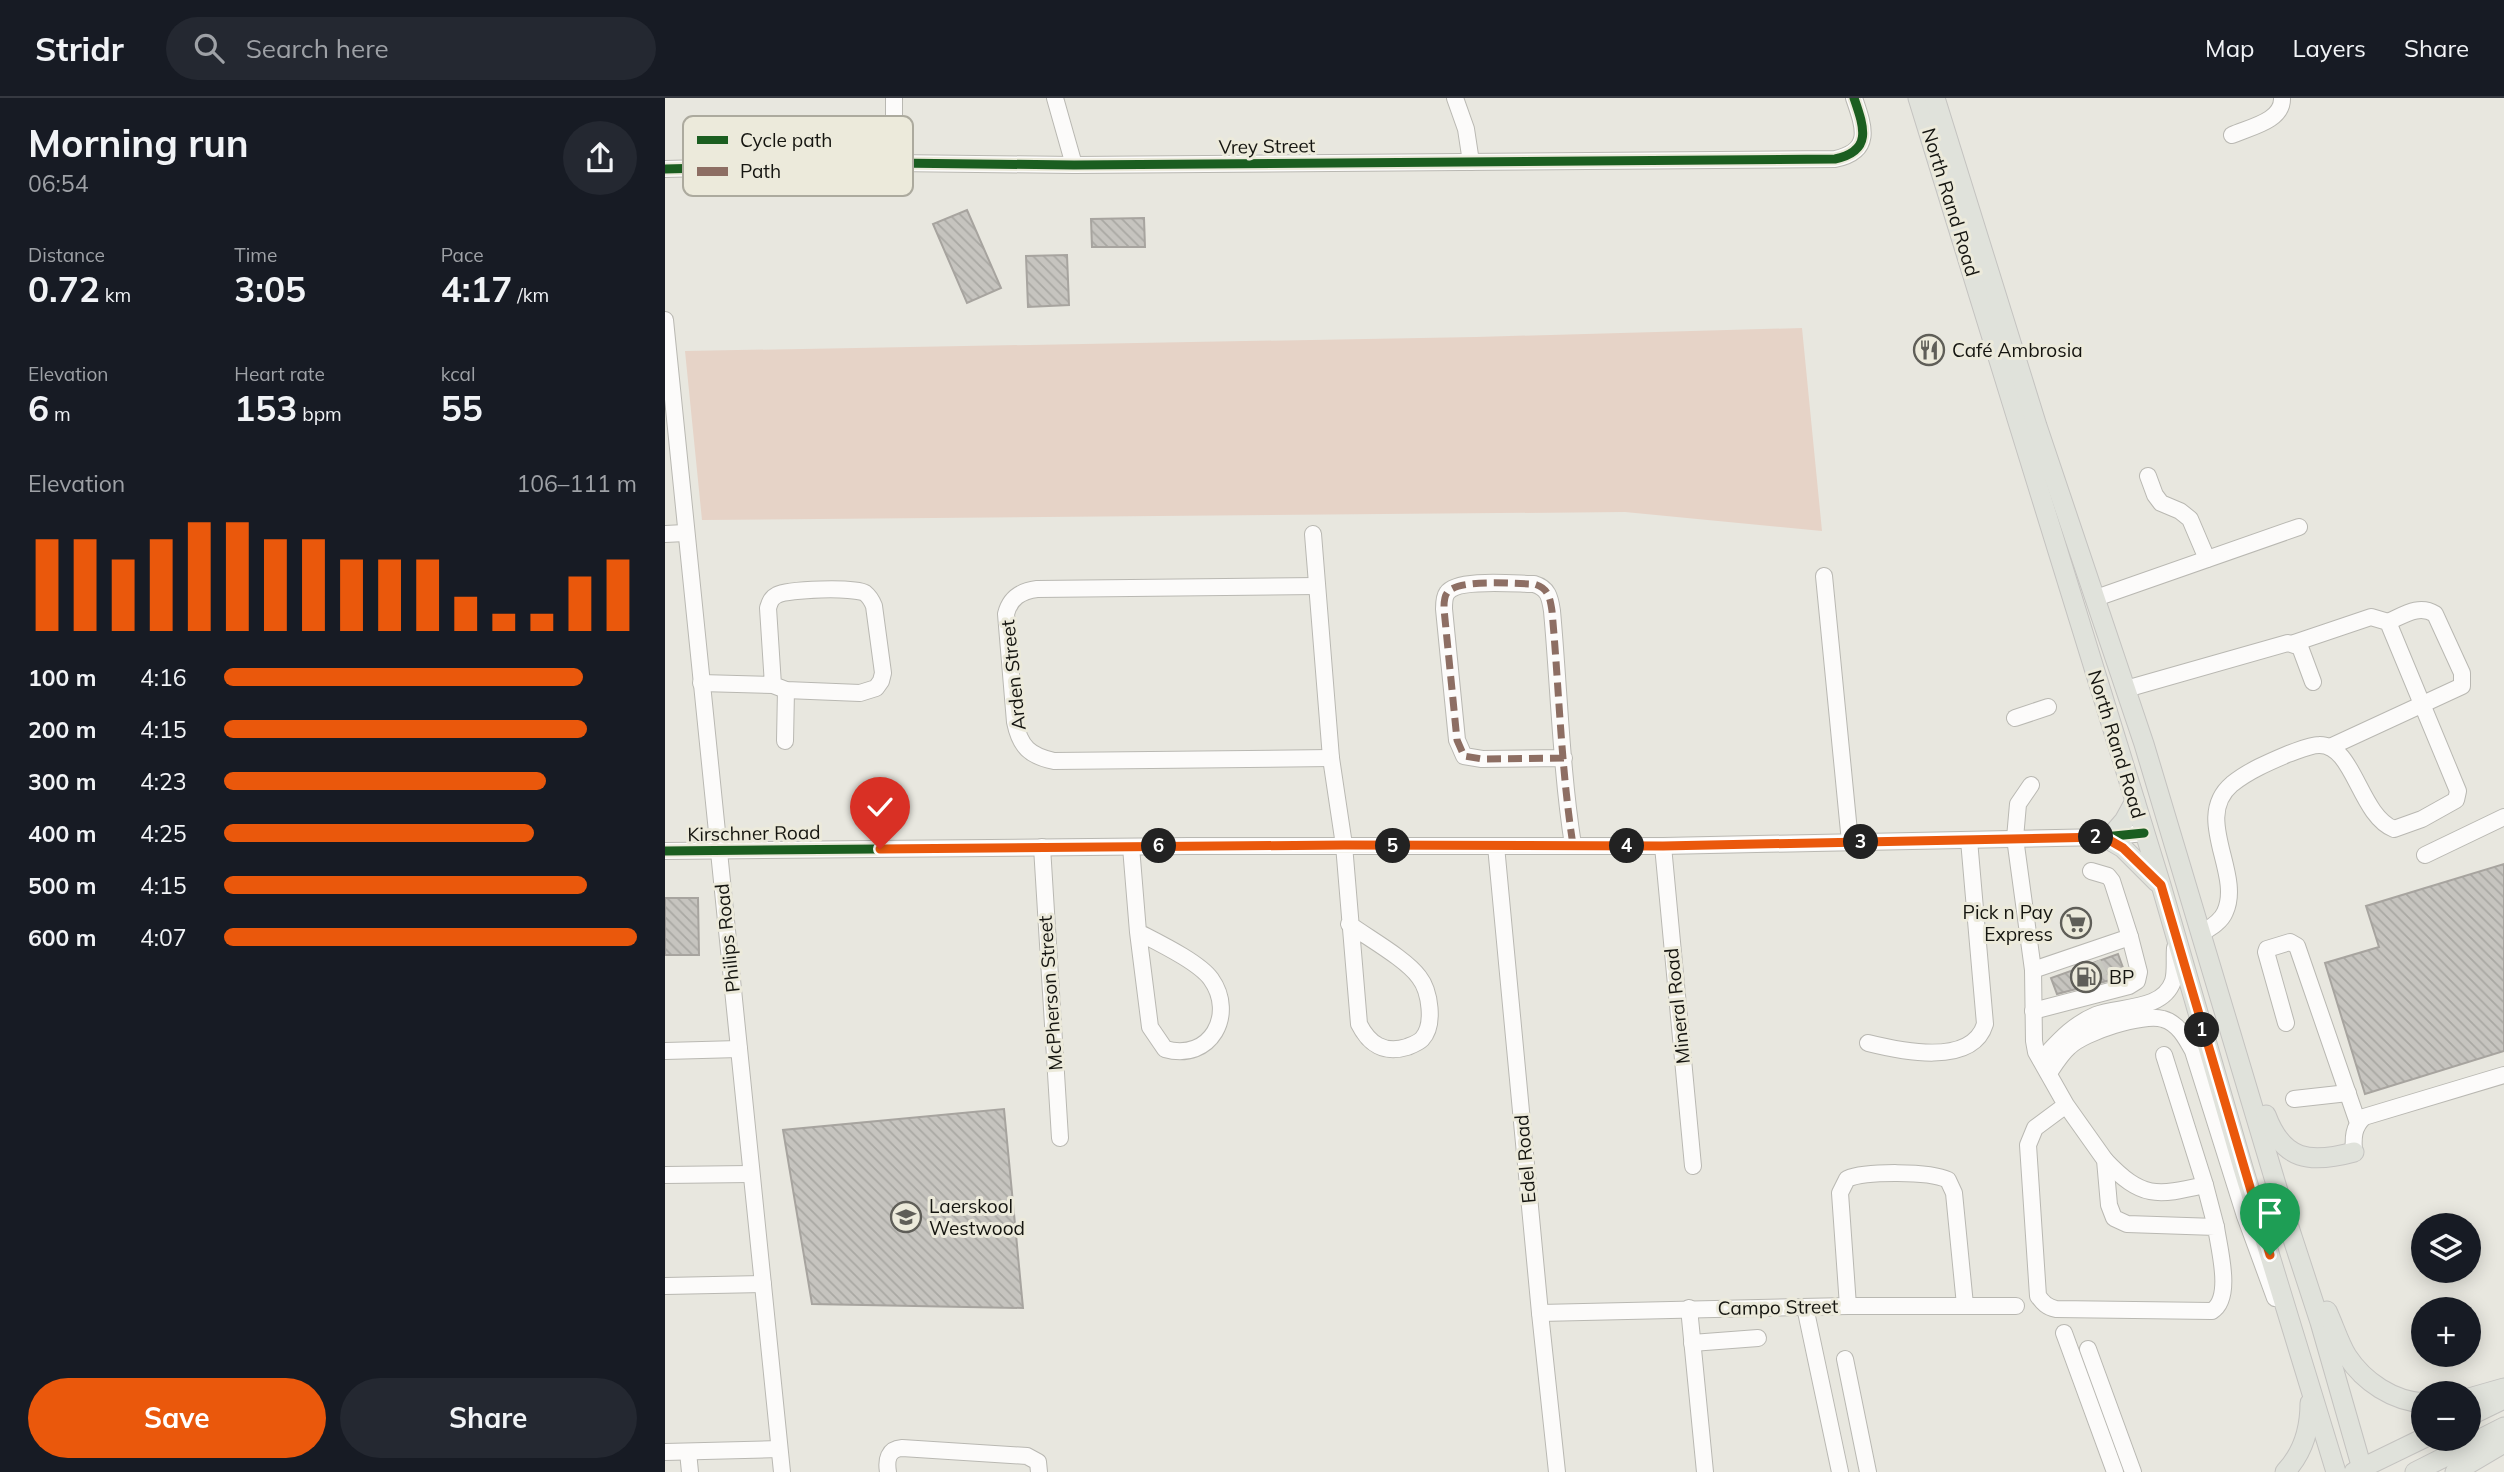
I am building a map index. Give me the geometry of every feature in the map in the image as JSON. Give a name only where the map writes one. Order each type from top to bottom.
[{"type":"main road","name":"North Rand Road","points":[[1918,98],[2161,885],[2243,1168],[2336,1472]]},
{"type":"main road","name":"North Rand Road","points":[[1935,98],[2037,426],[2126,689],[2320,1322],[2359,1471]]},
{"type":"main road","points":[[2098,602],[2125,715],[2152,803],[2153,821],[2144,833]]},
{"type":"main road","points":[[2135,801],[2124,821],[2108,837],[2161,885]]},
{"type":"main road","points":[[2231,1030],[2278,1139],[2299,1157],[2335,1157],[2354,1152]]},
{"type":"main road","points":[[2287,1220],[2347,1356],[2359,1370],[2387,1393],[2411,1399]]},
{"type":"main road","points":[[2285,1472],[2301,1449],[2308,1431],[2311,1385]]},
{"type":"main road","points":[[2481,1395],[2504,1388]]},
{"type":"main road","points":[[2481,1410],[2504,1399]]},
{"type":"main road","points":[[2415,1472],[2504,1427]]},
{"type":"main road","points":[[2455,1472],[2504,1443]]},
{"type":"main road","points":[[2359,1471],[2411,1445]]},
{"type":"street","points":[[894,98],[894,116]]},
{"type":"street","points":[[1055,98],[1074,165]]},
{"type":"street","points":[[1455,98],[1466,129],[1471,162]]},
{"type":"street","name":"Vrey Street","points":[[913,163],[1074,165],[1835,159],[1846,157],[1857,150],[1863,141],[1863,130],[1854,98]]},
{"type":"street","points":[[2232,135],[2271,118],[2279,112],[2282,98]]},
{"type":"street","name":"Vrey Street","points":[[665,169],[683,169]]},
{"type":"street","name":"Philips Road","points":[[665,320],[782,1472]]},
{"type":"street","points":[[2148,476],[2161,503],[2180,511],[2190,519],[2207,559]]},
{"type":"street","points":[[2098,602],[2207,559],[2299,527]]},
{"type":"street","points":[[665,534],[685,533]]},
{"type":"street","points":[[1313,534],[1331,758],[1344,845],[1349,924],[1359,1024],[1374,1045],[1386,1049],[1400,1049],[1412,1045],[1422,1039],[1428,1026],[1426,989],[1418,976],[1349,924]]},
{"type":"street","points":[[1823,576],[1850,842]]},
{"type":"street","points":[[1564,758],[1482,760],[1464,756],[1460,750],[1444,609],[1447,592],[1452,588],[1470,584],[1534,584],[1547,591],[1552,611],[1573,845]]},
{"type":"street","name":"Arden Street","points":[[1317,586],[1037,589],[1027,590],[1015,597],[1008,604],[1006,614],[1015,722],[1023,747],[1032,755],[1054,761],[1331,758]]},
{"type":"street","points":[[701,683],[780,688],[860,693],[876,688],[883,673],[874,607],[866,594],[859,591],[795,591],[778,594],[770,600],[768,608],[780,688],[785,741]]},
{"type":"street","points":[[2126,689],[2294,643],[2371,617],[2388,622],[2420,609],[2435,614],[2462,673],[2462,686],[2330,747]]},
{"type":"street","points":[[2201,933],[2221,919],[2229,897],[2216,822],[2217,809],[2223,795],[2241,778],[2279,758],[2319,745],[2330,747],[2349,766],[2373,814],[2394,829],[2422,819],[2456,800],[2458,791],[2388,622]]},
{"type":"street","points":[[2294,643],[2303,654],[2313,682]]},
{"type":"street","points":[[2015,718],[2048,707]]},
{"type":"street","points":[[2031,785],[2018,804],[2015,838],[2033,970],[2033,1041],[2066,1105],[2105,1160],[2124,1180],[2151,1192],[2167,1194],[2205,1185]]},
{"type":"street","points":[[2425,855],[2504,817]]},
{"type":"street","name":"Kirschner Road","points":[[665,851],[1344,845],[1663,846],[2108,837],[2144,833]]},
{"type":"street","points":[[1868,1043],[1901,1051],[1944,1051],[1967,1046],[1982,1035],[1985,1024],[1969,840]]},
{"type":"street","name":"Edel Road","points":[[1496,846],[1557,1472]]},
{"type":"street","name":"Mineral Road","points":[[1663,846],[1693,1166]]},
{"type":"street","name":"McPherson Street","points":[[1042,847],[1060,1138]]},
{"type":"street","points":[[1131,847],[1138,932],[1150,1027],[1165,1049],[1186,1052],[1207,1043],[1215,1034],[1219,1013],[1216,989],[1210,977],[1138,932]]},
{"type":"street","points":[[2033,1011],[2137,981],[2139,972],[2112,881],[2108,876],[2091,871]]},
{"type":"street","points":[[2033,970],[2089,958],[2130,937]]},
{"type":"street","points":[[2126,1015],[2167,991],[2172,984],[2175,937]]},
{"type":"street","points":[[2286,1023],[2266,952],[2267,949],[2290,942],[2297,946],[2358,1122]]},
{"type":"street","points":[[2106,988],[2126,1015]]},
{"type":"street","points":[[2045,1067],[2077,1024],[2097,1015],[2164,1019],[2175,1025],[2193,1051],[2267,1279],[2297,1341]]},
{"type":"street","points":[[665,1051],[739,1049]]},
{"type":"street","points":[[2066,1105],[2035,1128],[2028,1146],[2038,1296],[2045,1304],[2056,1309],[2212,1311],[2224,1292],[2216,1227],[2164,1055]]},
{"type":"street","points":[[2354,1152],[2354,1131],[2358,1122],[2373,1114],[2504,1075]]},
{"type":"street","points":[[2294,1099],[2348,1093]]},
{"type":"street","points":[[2105,1160],[2111,1214],[2120,1222],[2216,1227]]},
{"type":"street","points":[[665,1175],[751,1174]]},
{"type":"street","points":[[1848,1306],[1840,1193],[1847,1179],[1863,1175],[1931,1175],[1948,1180],[1954,1193],[1965,1305]]},
{"type":"street","points":[[665,1286],[762,1284]]},
{"type":"street","name":"Campo Street","points":[[1540,1312],[1689,1308],[2016,1306]]},
{"type":"street","points":[[1805,1307],[1840,1472]]},
{"type":"street","points":[[1689,1308],[1705,1472]]},
{"type":"street","points":[[2064,1333],[2115,1472]]},
{"type":"street","points":[[1692,1343],[1758,1338]]},
{"type":"street","points":[[2088,1349],[2133,1472]]},
{"type":"street","points":[[1845,1359],[1868,1472]]},
{"type":"street","points":[[888,1472],[887,1459],[890,1453],[902,1448],[1027,1456],[1038,1462],[1039,1472]]},
{"type":"street","points":[[665,1452],[779,1449]]},
{"type":"street","points":[[688,1452],[690,1472]]},
{"type":"shaded area","points":[[1802,328],[1822,531],[1625,512],[702,520],[685,351],[1476,337]]},
{"type":"building","points":[[967,210],[1001,288],[967,303],[933,224]]},
{"type":"building","points":[[1144,218],[1145,247],[1092,247],[1091,219]]},
{"type":"building","points":[[1067,255],[1069,305],[1028,307],[1026,256]]},
{"type":"building","points":[[2504,864],[2504,1051],[2365,1094],[2325,963],[2379,947],[2366,906]]},
{"type":"building","points":[[665,898],[698,898],[699,955],[665,955]]},
{"type":"building","points":[[2118,954],[2126,976],[2057,994],[2051,978]]},
{"type":"building","name":"Laerskool Westwood","points":[[1004,1109],[1023,1308],[812,1304],[783,1130]]},
{"type":"tunnel","points":[[2093,963],[2104,984]]},
{"type":"marked path","points":[[1564,758],[1482,759],[1464,756],[1457,740],[1444,609],[1446,595],[1453,588],[1474,584],[1534,584],[1547,594],[1552,611],[1573,845]]},
{"type":"cycle path","points":[[913,163],[1074,165],[1835,159],[1855,150],[1863,136],[1854,98]]},
{"type":"cycle path","points":[[665,169],[683,169]]},
{"type":"cycle path","points":[[665,851],[1189,846],[1663,846],[2104,837],[2144,833]]},
{"type":"place","name":"Café Ambrosia","points":[[1929,350]]},
{"type":"place","name":"Pick n Pay Express","points":[[2076,923]]},
{"type":"place","name":"BP","points":[[2086,977]]},
{"type":"place","name":"Laerskool Westwood","points":[[906,1217]]},
{"type":"route","points":[[880,849],[1344,845],[1663,846],[2104,837],[2134,857],[2161,885],[2270,1255]]}]
